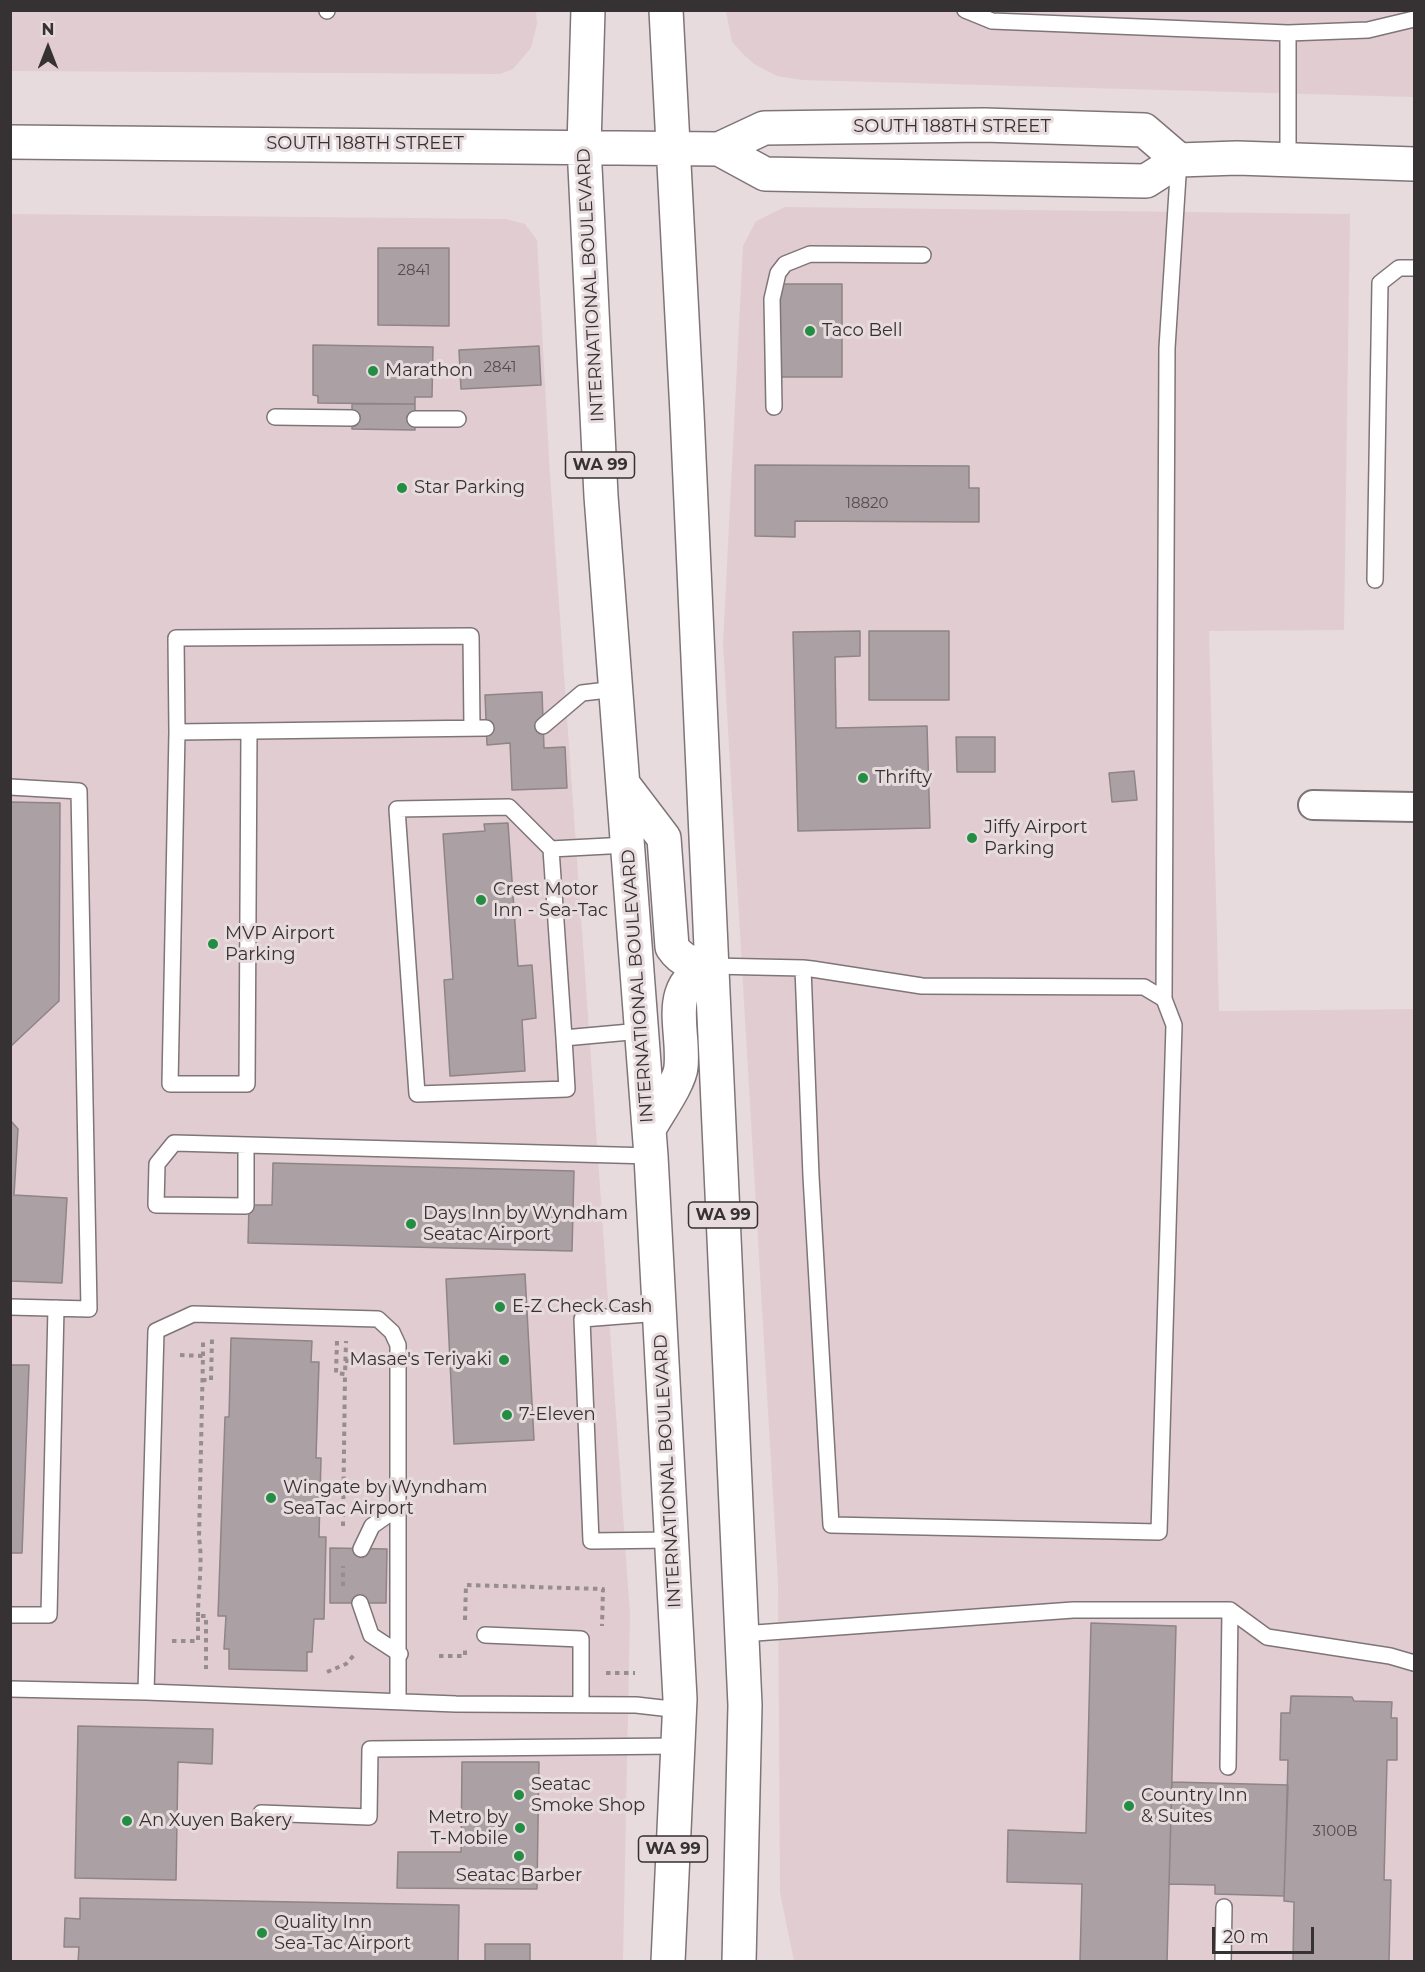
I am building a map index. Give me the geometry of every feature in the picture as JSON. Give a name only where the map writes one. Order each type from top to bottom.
[{"type":"main road","name":"INTERNATIONAL BOULEVARD","points":[[588,10],[584,146],[602,496],[650,1142],[680,1710],[668,1962]]},
{"type":"main road","name":"WA 99","points":[[666,10],[745,1705],[739,1962]]},
{"type":"main road","name":"SOUTH 188TH STREET","points":[[10,142],[719,149],[764,128],[984,125],[1144,130],[1179,160],[1146,182],[765,174],[719,149]]},
{"type":"main road","points":[[1179,160],[1288,159],[1414,164]]},
{"type":"main road","points":[[623,784],[664,838],[672,947],[684,960],[695,965],[712,966]]},
{"type":"main road","points":[[650,1142],[681,1069],[678,1001],[692,978],[712,966]]},
{"type":"street","points":[[1312,805],[1414,807]]},
{"type":"lane","points":[[965,10],[992,21],[1288,33],[1368,30],[1414,19]]},
{"type":"lane","points":[[1288,33],[1288,159]]},
{"type":"lane","points":[[803,968],[811,1176],[831,1525],[1159,1532],[1174,1025],[1164,999],[1167,348],[1179,160]]},
{"type":"lane","points":[[774,407],[772,299],[778,273],[785,264],[796,257],[810,254],[923,255]]},
{"type":"lane","points":[[1375,580],[1380,283],[1399,268],[1414,268]]},
{"type":"lane","points":[[275,417],[352,418]]},
{"type":"lane","points":[[415,419],[458,419]]},
{"type":"lane","points":[[177,732],[479,728],[471,636],[176,638],[177,732],[170,1084],[247,1084],[249,732]]},
{"type":"lane","points":[[543,726],[582,693],[616,689]]},
{"type":"lane","points":[[10,787],[79,791],[89,1309],[10,1307]]},
{"type":"lane","points":[[509,807],[551,849],[567,1089],[417,1094],[397,809],[509,807]]},
{"type":"lane","points":[[551,849],[627,845]]},
{"type":"lane","points":[[712,966],[803,968],[922,986],[1144,987],[1164,999]]},
{"type":"lane","points":[[564,1038],[641,1031]]},
{"type":"lane","points":[[246,1145],[246,1206],[156,1204],[157,1164],[174,1143],[246,1145],[650,1142]]},
{"type":"lane","points":[[10,1614],[49,1615],[56,1308]]},
{"type":"lane","points":[[660,1313],[582,1319],[591,1541],[672,1539]]},
{"type":"lane","points":[[146,1692],[156,1331],[193,1314],[378,1319],[392,1332],[398,1346],[400,1654],[398,1700]]},
{"type":"lane","points":[[361,1549],[372,1526],[399,1507]]},
{"type":"lane","points":[[360,1604],[371,1635],[400,1654]]},
{"type":"lane","points":[[742,1634],[1073,1610],[1230,1610],[1267,1637],[1390,1656],[1414,1663]]},
{"type":"lane","points":[[1228,1767],[1230,1610]]},
{"type":"lane","points":[[485,1635],[581,1639],[581,1704]]},
{"type":"lane","points":[[10,1689],[398,1700],[456,1704],[581,1704],[680,1710]]},
{"type":"lane","points":[[261,1813],[369,1817],[370,1749],[678,1746]]},
{"type":"lane","points":[[1223,1962],[1224,1907]]},
{"type":"path","points":[[343,1536],[346,1330]]},
{"type":"path","points":[[202,1380],[211,1380],[212,1332]]},
{"type":"path","points":[[337,1336],[336,1373],[345,1374]]},
{"type":"path","points":[[148,1640],[198,1641],[198,1572],[202,1557],[199,1538],[203,1356],[156,1355]]},
{"type":"path","points":[[343,1558],[343,1597]]},
{"type":"path","points":[[198,1616],[206,1617],[204,1669],[216,1670]]},
{"type":"path","points":[[322,1674],[346,1664],[357,1651],[360,1652]]},
{"type":"shaded area","points":[[11,11],[536,11],[537,24],[531,48],[513,69],[500,74],[11,71]]},
{"type":"shaded area","points":[[726,11],[1414,11],[1414,97],[802,80],[777,76],[754,64],[732,42]]},
{"type":"shaded area","name":"Jiffy Airport Parking","points":[[785,207],[1350,214],[1344,630],[1209,631],[1219,1011],[1414,1009],[1414,1961],[794,1961],[780,1893],[778,1581],[723,644],[743,246],[756,221]]},
{"type":"shaded area","points":[[11,214],[506,219],[525,224],[537,240],[550,475],[630,1614],[623,1961],[11,1962]]},
{"type":"building","points":[[378,248],[449,248],[449,326],[378,325]]},
{"type":"building","name":"Taco Bell","points":[[778,284],[842,284],[842,377],[778,377]]},
{"type":"building","name":"Marathon","points":[[313,345],[433,347],[432,397],[415,397],[415,404],[318,403],[318,396],[313,395]]},
{"type":"building","points":[[539,346],[541,385],[461,389],[459,350]]},
{"type":"building","points":[[352,404],[415,404],[415,430],[352,429]]},
{"type":"building","points":[[755,465],[969,466],[969,488],[979,488],[979,522],[795,521],[795,537],[755,536]]},
{"type":"building","name":"Thrifty","points":[[860,631],[860,656],[835,657],[836,728],[927,726],[930,828],[798,831],[793,632]]},
{"type":"building","points":[[869,631],[949,631],[949,700],[869,700]]},
{"type":"building","points":[[542,692],[544,748],[565,747],[567,788],[512,790],[510,743],[487,745],[485,695]]},
{"type":"building","points":[[956,737],[995,737],[995,772],[957,772]]},
{"type":"building","points":[[1134,771],[1137,800],[1112,802],[1109,773]]},
{"type":"building","points":[[10,802],[60,803],[59,1001],[10,1047]]},
{"type":"building","name":"Crest Motor Inn - Sea-Tac","points":[[508,823],[518,966],[532,965],[536,1018],[522,1020],[525,1071],[450,1076],[444,980],[453,979],[443,834],[485,831],[484,824]]},
{"type":"building","points":[[10,1120],[18,1129],[14,1195],[67,1198],[62,1283],[10,1281]]},
{"type":"building","name":"Days Inn by Wyndham Seatac Airport","points":[[273,1163],[574,1171],[572,1251],[248,1243],[249,1205],[272,1205]]},
{"type":"building","points":[[525,1274],[534,1440],[454,1444],[446,1279]]},
{"type":"building","name":"Wingate by Wyndham SeaTac Airport","points":[[231,1338],[312,1341],[311,1362],[319,1362],[316,1458],[321,1458],[319,1537],[326,1537],[324,1619],[314,1619],[312,1652],[307,1652],[307,1671],[229,1669],[229,1649],[224,1649],[226,1616],[218,1616],[225,1417],[229,1417]]},
{"type":"building","points":[[10,1365],[29,1365],[22,1553],[10,1553]]},
{"type":"building","points":[[330,1548],[387,1549],[386,1603],[330,1603]]},
{"type":"building","name":"Country Inn & Suites","points":[[1091,1623],[1176,1626],[1167,1962],[1080,1962],[1082,1884],[1007,1882],[1008,1830],[1086,1833]]},
{"type":"building","points":[[1291,1696],[1352,1697],[1354,1701],[1392,1702],[1391,1718],[1397,1718],[1397,1760],[1387,1760],[1384,1880],[1391,1880],[1389,1962],[1293,1962],[1294,1902],[1284,1901],[1288,1760],[1280,1760],[1281,1713],[1290,1713]]},
{"type":"building","name":"An Xuyen Bakery","points":[[78,1726],[213,1729],[212,1764],[178,1762],[176,1880],[75,1878]]},
{"type":"building","points":[[462,1762],[539,1762],[537,1889],[397,1888],[398,1852],[461,1852]]},
{"type":"building","points":[[1172,1782],[1288,1785],[1284,1896],[1215,1894],[1215,1885],[1169,1884]]},
{"type":"building","name":"Quality Inn Sea-Tac Airport","points":[[80,1898],[459,1905],[458,1962],[78,1962],[79,1947],[64,1947],[65,1918],[80,1919]]},
{"type":"building","points":[[485,1944],[530,1944],[530,1962],[485,1962]]},
{"type":"place","name":"Taco Bell","points":[[810,331]]},
{"type":"place","name":"Marathon","points":[[373,371]]},
{"type":"place","name":"Star Parking","points":[[402,488]]},
{"type":"place","name":"Thrifty","points":[[863,778]]},
{"type":"place","name":"Jiffy Airport Parking","points":[[972,838]]},
{"type":"place","name":"Crest Motor Inn - Sea-Tac","points":[[481,900]]},
{"type":"place","name":"MVP Airport Parking","points":[[213,944]]},
{"type":"place","name":"Days Inn by Wyndham Seatac Airport","points":[[411,1224]]},
{"type":"place","name":"E-Z Check Cash","points":[[500,1307]]},
{"type":"place","name":"Masae's Teriyaki","points":[[504,1360]]},
{"type":"place","name":"7-Eleven","points":[[507,1415]]},
{"type":"place","name":"Wingate by Wyndham SeaTac Airport","points":[[271,1498]]},
{"type":"place","name":"Seatac Smoke Shop","points":[[519,1795]]},
{"type":"place","name":"Country Inn & Suites","points":[[1129,1806]]},
{"type":"place","name":"An Xuyen Bakery","points":[[127,1821]]},
{"type":"place","name":"Metro by T-Mobile","points":[[520,1828]]},
{"type":"place","name":"Seatac Barber","points":[[519,1856]]},
{"type":"place","name":"Quality Inn Sea-Tac Airport","points":[[262,1933]]}]
